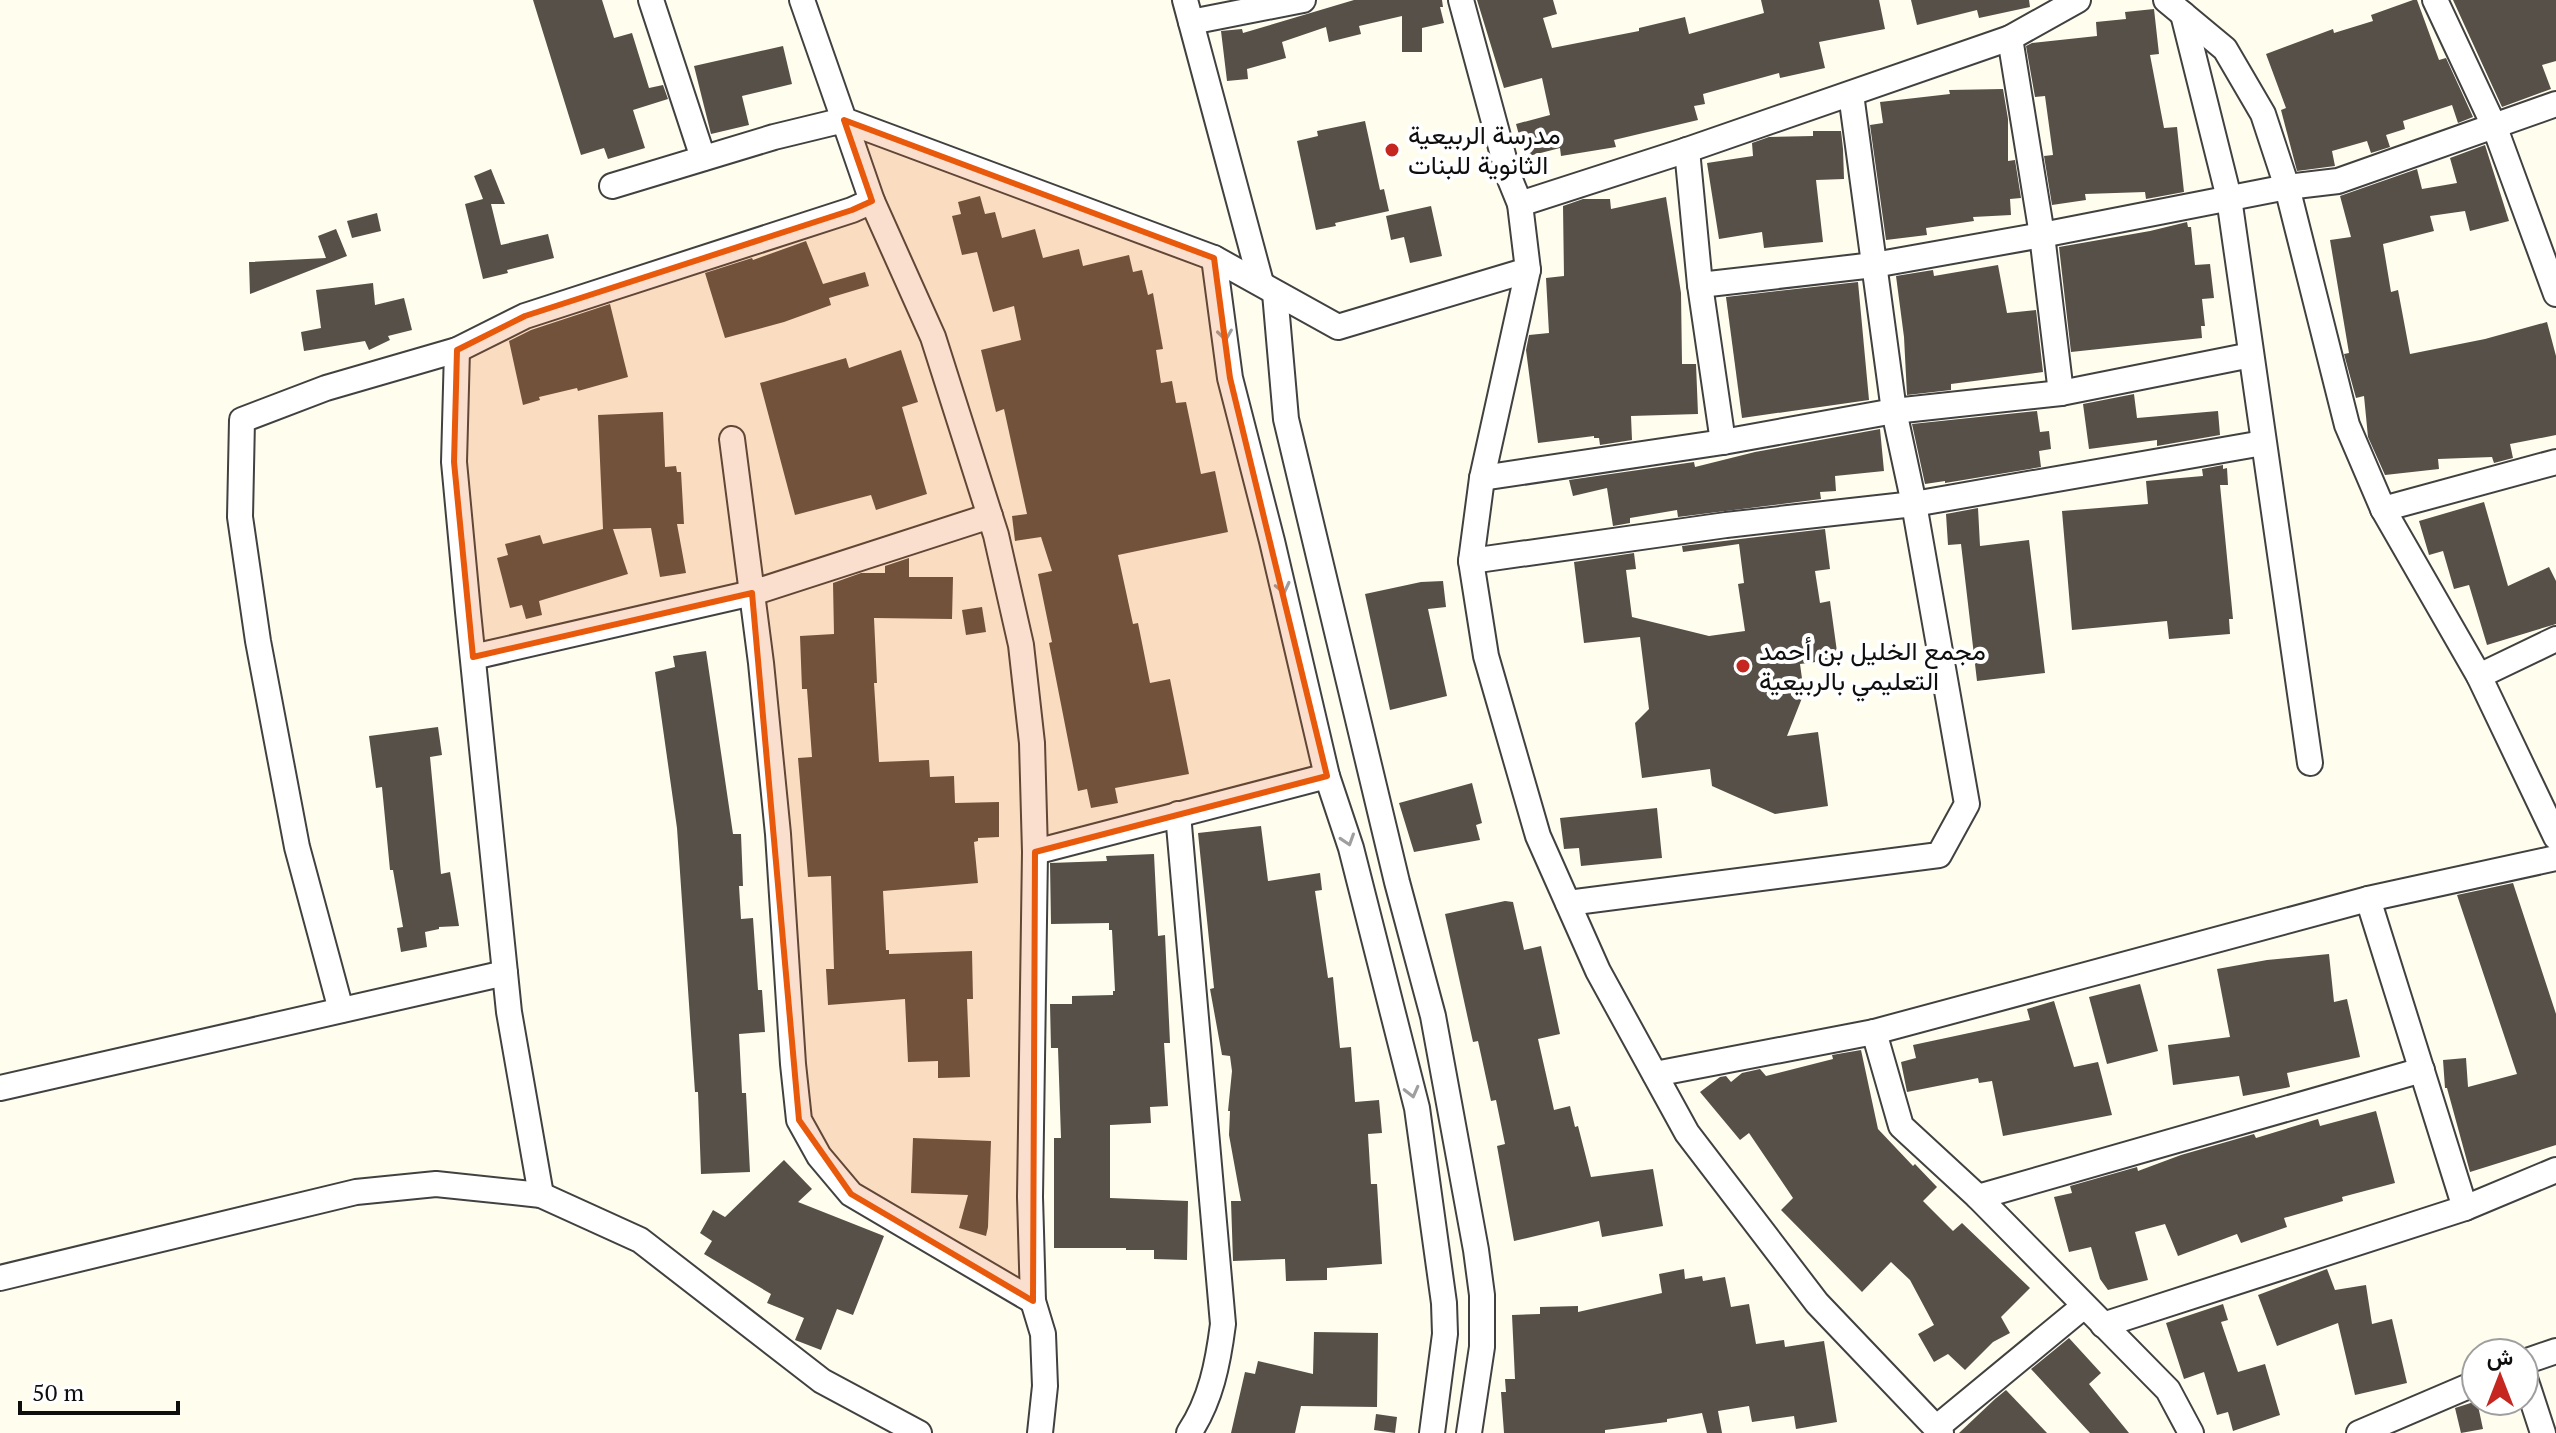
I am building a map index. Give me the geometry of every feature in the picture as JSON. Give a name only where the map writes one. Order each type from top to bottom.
[{"type":"street","points":[[651,0],[703,158]]},
{"type":"street","points":[[802,0],[872,201],[933,337],[990,516],[1021,645],[1032,743],[1035,852],[1030,1197],[1033,1301],[1043,1334],[1045,1386],[1040,1433]]},
{"type":"street","points":[[1303,0],[1188,11],[1268,288],[1286,419],[1397,882],[1433,1016],[1482,1295],[1482,1347],[1469,1433]]},
{"type":"street","points":[[1461,0],[1509,177],[1520,204],[1528,270],[1482,478],[1471,561],[1490,671],[1538,836],[1598,971],[1687,1133],[1817,1303],[1938,1431],[2084,1306]]},
{"type":"street","points":[[1520,204],[1687,150],[2010,38],[2078,0]]},
{"type":"street","points":[[2435,0],[2495,128],[2556,294]]},
{"type":"street","points":[[2174,7],[2225,49],[2263,114],[2287,187],[2347,425],[2383,509],[2479,676],[2556,837]]},
{"type":"street","points":[[2174,7],[2229,198],[2310,763]]},
{"type":"street","points":[[2010,38],[2042,235],[2061,393]]},
{"type":"street","points":[[1568,903],[1939,855],[1967,804],[1914,504],[1894,411],[1851,94]]},
{"type":"street","points":[[1700,285],[1874,265],[2287,187],[2338,181],[2556,104]]},
{"type":"street","points":[[612,186],[844,120],[1214,258],[1338,327],[1528,270]]},
{"type":"street","points":[[1687,150],[1700,285],[1723,442]]},
{"type":"street","points":[[341,1010],[297,847],[258,641],[240,517],[242,420],[326,388],[457,350],[525,316],[872,201]]},
{"type":"street","points":[[1214,258],[1230,378],[1327,776],[1351,848],[1417,1108],[1444,1303],[1445,1334],[1432,1433]]},
{"type":"street","points":[[457,350],[454,462],[473,657],[509,1012],[541,1195]]},
{"type":"street","points":[[1482,478],[1723,442],[1894,411],[2061,393],[2251,355]]},
{"type":"street","points":[[732,439],[778,834],[799,1120],[819,1156],[851,1194],[1033,1301]]},
{"type":"street","points":[[1471,561],[1726,525],[1914,504],[2263,443]]},
{"type":"street","points":[[2383,509],[2556,462]]},
{"type":"street","points":[[473,657],[752,593],[990,516]]},
{"type":"street","points":[[2479,676],[2556,639]]},
{"type":"street","points":[[1035,852],[1327,776]]},
{"type":"street","points":[[1178,814],[1223,1324],[1217,1368],[1200,1417],[1189,1433]]},
{"type":"street","points":[[1655,1074],[1874,1032],[2368,899],[2556,858]]},
{"type":"street","points":[[2368,899],[2465,1208]]},
{"type":"street","points":[[0,1088],[505,973]]},
{"type":"street","points":[[1874,1032],[1901,1126],[1978,1197],[2168,1390],[2191,1433]]},
{"type":"street","points":[[1978,1197],[2422,1070]]},
{"type":"street","points":[[2103,1325],[2465,1208],[2556,1170]]},
{"type":"street","points":[[0,1278],[356,1192],[436,1184],[541,1195],[640,1240],[822,1381],[919,1433]]},
{"type":"street","points":[[2359,1433],[2460,1390]]},
{"type":"highlighted area","points":[[844,120],[1214,258],[1230,378],[1327,776],[1035,852],[1033,1301],[851,1194],[799,1120],[752,593],[473,657],[454,462],[457,350],[525,316],[872,201]]},
{"type":"building","points":[[533,0],[602,0],[614,38],[632,33],[649,88],[663,85],[668,99],[633,110],[645,148],[608,159],[604,148],[581,155]]},
{"type":"building","points":[[1354,0],[1442,0],[1443,7],[1440,7],[1444,23],[1422,28],[1422,52],[1402,52],[1402,16],[1359,26],[1361,34],[1329,42],[1326,27],[1282,42],[1286,58],[1247,69],[1248,79],[1227,81],[1221,31],[1242,29],[1243,33]]},
{"type":"building","points":[[1477,0],[1553,0],[1557,14],[1543,18],[1552,48],[1639,31],[1639,28],[1685,17],[1689,34],[1764,13],[1761,0],[1879,0],[1885,29],[1819,42],[1825,68],[1780,78],[1779,73],[1703,94],[1705,104],[1694,106],[1698,120],[1614,140],[1616,147],[1561,156],[1560,148],[1525,157],[1516,124],[1550,115],[1542,78],[1504,88]]},
{"type":"building","points":[[1911,0],[2029,0],[2030,7],[1979,18],[1977,10],[1917,25]]},
{"type":"building","points":[[2417,0],[2439,60],[2446,58],[2473,117],[2458,123],[2452,105],[2403,121],[2405,129],[2386,135],[2390,147],[2371,153],[2367,141],[2332,151],[2335,166],[2297,171],[2281,110],[2286,108],[2266,54],[2333,29],[2334,33],[2373,21],[2371,15]]},
{"type":"building","points":[[2453,0],[2556,0],[2556,61],[2542,65],[2551,89],[2502,107]]},
{"type":"building","points":[[2154,9],[2159,54],[2150,55],[2164,128],[2177,127],[2184,192],[2146,199],[2145,192],[2085,194],[2086,200],[2052,205],[2044,156],[2053,155],[2045,96],[2035,97],[2026,46],[2097,36],[2096,22],[2126,19],[2125,12]]},
{"type":"building","points":[[783,46],[792,84],[742,96],[749,125],[711,134],[694,66]]},
{"type":"building","points":[[2003,89],[2008,119],[2008,161],[2015,160],[2021,198],[2010,199],[2011,215],[1973,217],[1974,221],[1926,228],[1927,235],[1886,240],[1870,125],[1883,123],[1880,102],[1950,94],[1949,90]]},
{"type":"building","points":[[1365,121],[1380,190],[1384,189],[1389,211],[1316,230],[1297,141],[1318,136],[1317,131]]},
{"type":"building","points":[[1813,131],[1841,131],[1843,149],[1844,179],[1816,180],[1823,242],[1764,248],[1762,232],[1719,239],[1707,163],[1753,156],[1752,143],[1769,137],[1813,136]]},
{"type":"building","points":[[2485,145],[2509,221],[2470,231],[2465,211],[2430,216],[2434,231],[2383,244],[2391,292],[2398,290],[2410,354],[2485,339],[2547,322],[2556,356],[2556,435],[2510,444],[2513,458],[2494,463],[2492,457],[2438,459],[2439,469],[2385,475],[2368,437],[2364,396],[2356,398],[2344,354],[2349,353],[2330,240],[2351,237],[2340,196],[2417,169],[2422,189],[2457,183],[2450,158]]},
{"type":"building","points":[[491,169],[505,204],[491,204],[501,245],[548,234],[554,258],[483,279],[465,204],[483,199],[474,176]]},
{"type":"building","points":[[980,196],[985,214],[995,212],[1002,238],[1035,229],[1043,258],[1079,249],[1083,266],[1129,255],[1133,272],[1142,270],[1148,295],[1153,293],[1163,349],[1156,350],[1161,383],[1172,381],[1176,403],[1186,402],[1201,474],[1215,471],[1228,532],[1118,555],[1133,624],[1138,623],[1150,683],[1170,679],[1189,774],[1115,788],[1118,803],[1091,808],[1087,789],[1078,791],[1038,574],[1052,571],[1041,537],[1015,541],[1012,516],[1027,514],[1004,409],[996,412],[981,350],[1021,340],[1014,306],[993,312],[977,252],[962,255],[952,216],[961,214],[958,202]]},
{"type":"building","points":[[1666,197],[1681,293],[1682,364],[1696,364],[1698,414],[1631,416],[1632,440],[1600,445],[1599,438],[1594,436],[1538,443],[1526,350],[1529,335],[1549,333],[1546,278],[1564,276],[1563,206],[1583,199],[1610,199],[1611,209]]},
{"type":"building","points":[[1431,206],[1442,256],[1410,263],[1404,237],[1391,240],[1386,216]]},
{"type":"building","points":[[377,213],[381,231],[352,238],[347,221]]},
{"type":"building","points":[[2187,222],[2191,227],[2195,265],[2210,264],[2214,298],[2202,299],[2205,326],[2201,326],[2202,338],[2071,352],[2059,247]]},
{"type":"building","points":[[336,229],[347,256],[250,294],[249,262],[326,258],[318,236]]},
{"type":"building","points":[[806,241],[823,284],[865,272],[869,286],[829,298],[831,305],[784,322],[725,338],[705,273]]},
{"type":"building","points":[[1998,265],[2007,313],[2036,310],[2043,372],[1951,384],[1951,390],[1907,395],[1896,276],[1933,270],[1934,276]]},
{"type":"building","points":[[1858,282],[1869,400],[1742,418],[1726,297]]},
{"type":"building","points":[[373,283],[375,305],[404,298],[412,330],[388,336],[390,340],[369,350],[365,341],[304,351],[301,332],[321,328],[316,290]]},
{"type":"building","points":[[610,304],[628,377],[578,391],[577,388],[539,397],[540,400],[523,405],[509,341],[531,330]]},
{"type":"building","points":[[901,350],[918,402],[902,407],[927,494],[876,510],[871,495],[795,515],[760,383],[846,358],[849,368]]},
{"type":"building","points":[[2134,394],[2137,418],[2218,411],[2220,435],[2157,446],[2157,440],[2089,449],[2083,404]]},
{"type":"building","points":[[2037,411],[2040,432],[2049,431],[2051,449],[2039,451],[2041,467],[1925,484],[1912,424]]},
{"type":"building","points":[[663,412],[665,467],[676,466],[677,472],[681,472],[684,524],[677,524],[686,573],[660,577],[651,528],[613,529],[628,574],[539,601],[542,615],[526,619],[522,605],[510,608],[497,558],[508,555],[505,544],[540,535],[543,544],[603,529],[598,415]]},
{"type":"building","points":[[1880,429],[1884,471],[1835,476],[1836,491],[1820,492],[1821,499],[1678,517],[1677,510],[1630,518],[1630,523],[1613,526],[1607,488],[1573,496],[1569,480],[1694,462],[1695,467],[1755,452]]},
{"type":"building","points":[[2223,465],[2223,469],[2227,468],[2228,485],[2220,485],[2233,619],[2229,619],[2230,634],[2169,639],[2167,621],[2072,630],[2062,511],[2148,504],[2146,481],[2203,476],[2202,469]]},
{"type":"building","points":[[2484,502],[2508,586],[2549,567],[2556,581],[2556,624],[2487,645],[2469,585],[2454,589],[2443,551],[2429,555],[2419,521]]},
{"type":"building","points":[[1978,508],[1980,546],[2029,540],[2045,673],[1977,681],[1961,544],[1948,545],[1946,514]]},
{"type":"building","points":[[1825,529],[1830,569],[1815,571],[1820,603],[1830,601],[1838,659],[1800,664],[1804,693],[1787,736],[1818,732],[1828,806],[1775,814],[1712,786],[1710,769],[1642,778],[1635,723],[1649,709],[1640,637],[1584,643],[1574,562],[1634,553],[1636,569],[1626,570],[1632,617],[1709,636],[1745,631],[1738,584],[1744,583],[1739,544],[1683,552],[1682,546]]},
{"type":"building","points":[[909,558],[909,577],[953,577],[952,619],[874,618],[879,762],[929,760],[930,777],[954,776],[955,803],[999,802],[999,837],[978,838],[974,842],[978,883],[883,891],[886,950],[889,954],[972,951],[973,999],[967,999],[970,1077],[938,1078],[938,1061],[908,1062],[905,999],[828,1005],[826,969],[834,969],[831,876],[808,877],[798,758],[812,757],[807,689],[802,689],[800,636],[834,634],[833,583],[861,573],[885,573],[885,566]]},
{"type":"building","points":[[1443,581],[1446,607],[1428,609],[1447,696],[1390,710],[1365,594],[1421,582]]},
{"type":"building","points":[[982,607],[986,632],[966,635],[962,610]]},
{"type":"building","points":[[706,651],[733,834],[741,834],[741,919],[753,918],[758,990],[762,990],[765,1032],[739,1034],[750,1172],[701,1174],[698,1092],[695,1092],[677,828],[655,672],[675,667],[673,656]]},
{"type":"building","points":[[438,727],[442,755],[430,757],[441,874],[450,872],[459,926],[439,927],[425,932],[427,947],[401,952],[397,928],[403,927],[393,870],[390,870],[382,787],[376,788],[369,736]]},
{"type":"building","points":[[1472,783],[1482,823],[1476,825],[1480,840],[1414,852],[1399,803]]},
{"type":"building","points":[[1657,808],[1662,858],[1581,866],[1579,848],[1564,849],[1560,818]]},
{"type":"building","points":[[1261,826],[1268,881],[1320,873],[1322,890],[1315,891],[1328,978],[1333,977],[1340,1048],[1351,1047],[1355,1102],[1379,1100],[1382,1133],[1368,1134],[1371,1184],[1377,1184],[1382,1264],[1327,1268],[1327,1280],[1286,1281],[1285,1259],[1233,1261],[1231,1201],[1241,1201],[1229,1135],[1232,1071],[1230,1056],[1222,1055],[1210,989],[1214,988],[1198,833]]},
{"type":"building","points":[[1154,854],[1158,936],[1165,935],[1170,1043],[1164,1043],[1168,1106],[1150,1107],[1151,1123],[1110,1125],[1110,1198],[1188,1201],[1187,1260],[1154,1259],[1154,1250],[1054,1248],[1054,1138],[1061,1138],[1058,1048],[1051,1048],[1050,1004],[1072,1004],[1072,996],[1113,995],[1115,991],[1109,923],[1051,924],[1050,863],[1107,861],[1106,856]]},
{"type":"building","points":[[2513,883],[2556,1014],[2556,1145],[2470,1172],[2445,1088],[2443,1060],[2466,1058],[2468,1087],[2517,1074],[2457,895]]},
{"type":"building","points":[[1513,902],[1524,950],[1541,946],[1560,1034],[1538,1039],[1554,1110],[1570,1106],[1591,1177],[1653,1169],[1663,1226],[1602,1237],[1599,1221],[1514,1241],[1497,1146],[1505,1144],[1496,1100],[1491,1101],[1478,1041],[1473,1042],[1445,914]]},
{"type":"building","points":[[2329,954],[2334,1002],[2347,999],[2360,1057],[2287,1073],[2290,1087],[2243,1096],[2239,1076],[2173,1085],[2168,1045],[2230,1037],[2217,969]]},
{"type":"building","points":[[2140,984],[2158,1051],[2107,1064],[2089,997]]},
{"type":"building","points":[[2054,1001],[2074,1067],[2098,1062],[2112,1115],[2003,1136],[1992,1081],[1979,1083],[1978,1078],[1907,1092],[1901,1062],[1916,1058],[1913,1045],[2030,1020],[2027,1009]]},
{"type":"building","points":[[1861,1050],[1878,1129],[1937,1187],[1923,1201],[1953,1231],[1962,1223],[2030,1288],[2001,1317],[2010,1333],[1993,1342],[1965,1370],[1948,1354],[1934,1362],[1918,1334],[1934,1325],[1910,1280],[1891,1262],[1862,1292],[1781,1210],[1793,1198],[1749,1133],[1740,1140],[1700,1092],[1720,1077],[1726,1076],[1731,1082],[1742,1073],[1760,1069],[1766,1076],[1833,1059],[1832,1055]]},
{"type":"building","points":[[2376,1111],[2395,1183],[2342,1197],[2343,1201],[2284,1218],[2287,1227],[2241,1243],[2237,1234],[2178,1256],[2165,1224],[2135,1232],[2148,1280],[2108,1290],[2100,1279],[2091,1247],[2069,1252],[2054,1197],[2072,1193],[2070,1186],[2137,1167],[2138,1171],[2254,1134],[2256,1138],[2318,1119],[2320,1126]]},
{"type":"building","points":[[913,1138],[991,1141],[986,1236],[959,1228],[968,1195],[911,1193]]},
{"type":"building","points":[[784,1160],[812,1189],[798,1202],[884,1236],[853,1315],[837,1309],[821,1350],[795,1340],[804,1318],[767,1303],[771,1294],[704,1254],[712,1241],[700,1233],[713,1210],[725,1217]]},
{"type":"building","points":[[1684,1269],[1685,1279],[1702,1276],[1703,1281],[1725,1277],[1731,1307],[1749,1304],[1756,1344],[1784,1340],[1785,1347],[1824,1341],[1837,1422],[1796,1429],[1794,1416],[1752,1422],[1749,1406],[1718,1411],[1722,1433],[1707,1433],[1702,1413],[1667,1419],[1667,1422],[1605,1430],[1605,1433],[1504,1433],[1501,1392],[1506,1392],[1505,1379],[1515,1379],[1512,1315],[1540,1314],[1540,1307],[1578,1306],[1578,1312],[1662,1293],[1659,1274]]},
{"type":"building","points":[[2327,1269],[2335,1290],[2366,1285],[2372,1324],[2392,1319],[2407,1383],[2355,1395],[2338,1323],[2277,1346],[2258,1295]]},
{"type":"building","points":[[2223,1304],[2228,1320],[2221,1322],[2238,1372],[2265,1364],[2280,1415],[2233,1431],[2228,1412],[2217,1415],[2204,1372],[2184,1379],[2166,1323]]},
{"type":"building","points":[[1314,1332],[1378,1333],[1377,1407],[1301,1406],[1295,1433],[1231,1433],[1245,1372],[1255,1374],[1258,1361],[1313,1374]]},
{"type":"building","points":[[2069,1338],[2101,1373],[2089,1384],[2129,1433],[2090,1433],[2031,1369]]},
{"type":"building","points":[[2006,1390],[2047,1433],[1959,1433],[1995,1399]]},
{"type":"building","points":[[2460,1406],[2460,1417],[2480,1417],[2483,1429],[2461,1433],[2455,1408]]},
{"type":"building","points":[[1376,1414],[1397,1417],[1395,1433],[1374,1430]]},
{"type":"place","name":"مدرسة الربيعية الثانوية للبنات","points":[[1392,150]]},
{"type":"place","name":"مجمع الخليل بن أحمد التعليمي بالربيعية","points":[[1743,666]]}]
